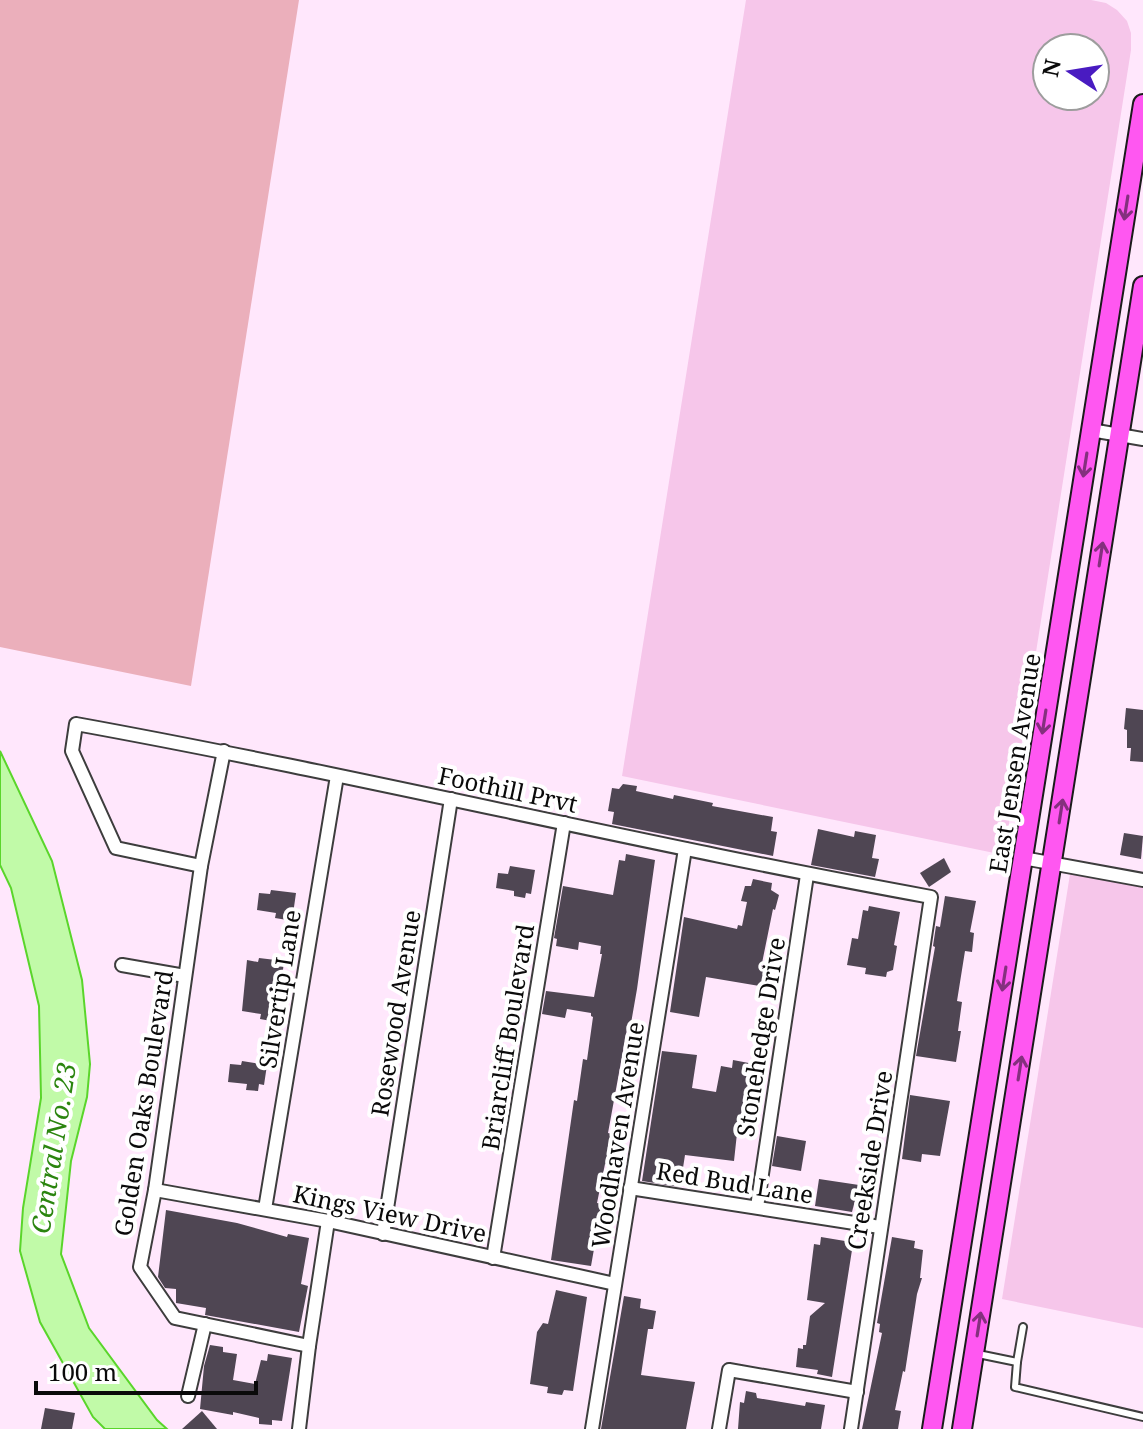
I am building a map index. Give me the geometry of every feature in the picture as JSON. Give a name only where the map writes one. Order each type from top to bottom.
[{"type":"main road","name":"East Jensen Avenue","points":[[932,1429],[1143,104]]},
{"type":"main road","points":[[962,1429],[1143,286]]},
{"type":"street","points":[[1091,430],[1143,439]]},
{"type":"street","name":"Foothill Prvt","points":[[201,866],[116,848],[72,751],[76,724],[224,751],[807,875],[931,897]]},
{"type":"street","name":"Golden Oaks Boulevard","points":[[224,751],[201,866],[155,1190],[140,1267],[175,1318],[309,1346]]},
{"type":"street","name":"Silvertip Lane","points":[[265,1209],[337,776]]},
{"type":"street","name":"Rosewood Avenue","points":[[383,1234],[451,799]]},
{"type":"street","name":"Briarcliff Boulevard","points":[[493,1258],[564,823]]},
{"type":"street","name":"Woodhaven Avenue","points":[[592,1429],[685,849]]},
{"type":"street","points":[[1023,858],[1143,880]]},
{"type":"street","name":"Stonehedge Drive","points":[[757,1207],[807,875]]},
{"type":"street","name":"Creekside Drive","points":[[851,1429],[931,897]]},
{"type":"street","points":[[122,965],[185,976]]},
{"type":"street","name":"Red Bud Lane","points":[[630,1188],[880,1227]]},
{"type":"street","name":"Kings View Drive","points":[[155,1190],[328,1221],[615,1284]]},
{"type":"street","points":[[299,1429],[328,1221]]},
{"type":"street","points":[[188,1396],[205,1324]]},
{"type":"street","points":[[719,1429],[729,1370],[857,1392]]},
{"type":"lane","points":[[1023,1327],[1015,1387],[1143,1417]]},
{"type":"lane","points":[[975,1353],[1017,1362]]},
{"type":"shaded area","points":[[0,0],[299,0],[191,686],[0,647]]},
{"type":"shaded area","points":[[746,0],[1091,0],[1106,3],[1117,10],[1127,21],[1131,33],[1131,50],[1004,855],[622,776]]},
{"type":"shaded area","points":[[1071,868],[1143,882],[1143,1328],[1002,1299]]},
{"type":"water","name":"Central No. 23","points":[[0,751],[52,861],[82,980],[90,1064],[87,1097],[71,1161],[61,1254],[89,1328],[157,1420],[167,1429],[105,1429],[93,1417],[40,1322],[20,1251],[23,1208],[41,1098],[39,1006],[11,888],[0,865]]},
{"type":"building","points":[[1126,708],[1143,710],[1143,762],[1130,761],[1131,748],[1127,748],[1127,730],[1124,729]]},
{"type":"building","points":[[623,784],[637,786],[636,791],[673,799],[674,795],[713,803],[712,806],[773,817],[771,831],[777,832],[773,856],[612,824],[614,812],[608,811],[612,788],[619,789]]},
{"type":"building","points":[[818,829],[854,837],[855,831],[876,835],[872,858],[879,859],[875,877],[811,865]]},
{"type":"building","points":[[1124,833],[1143,836],[1141,859],[1120,855]]},
{"type":"building","points":[[626,854],[655,860],[637,989],[608,1133],[612,1134],[608,1165],[605,1164],[597,1203],[602,1204],[591,1266],[551,1260],[574,1100],[577,1101],[583,1059],[587,1060],[593,1017],[591,1013],[567,1009],[565,1018],[542,1014],[546,991],[594,997],[602,954],[601,946],[579,942],[578,950],[556,946],[557,939],[554,938],[563,886],[613,895],[619,860],[625,861]]},
{"type":"building","points":[[944,858],[951,872],[929,887],[920,873]]},
{"type":"building","points":[[510,866],[535,870],[531,894],[526,893],[525,898],[514,896],[514,891],[496,888],[498,873],[508,874]]},
{"type":"building","points":[[753,879],[772,883],[771,890],[779,895],[773,909],[761,968],[767,968],[765,987],[706,977],[699,1017],[670,1012],[684,917],[737,929],[738,925],[742,926],[747,902],[741,901],[745,886],[751,886]]},
{"type":"building","points":[[271,890],[296,893],[293,914],[288,913],[287,920],[275,918],[276,913],[257,910],[259,893],[270,894]]},
{"type":"building","points":[[945,896],[976,901],[970,932],[974,933],[972,952],[965,951],[957,1001],[962,1002],[956,1062],[916,1056],[936,926],[940,927]]},
{"type":"building","points":[[869,906],[900,912],[893,970],[887,972],[886,977],[865,974],[866,968],[847,965],[852,938],[858,939],[863,910],[868,911]]},
{"type":"building","points":[[259,958],[284,961],[278,1014],[272,1014],[271,1021],[260,1019],[261,1014],[242,1011],[247,960],[258,962]]},
{"type":"building","points":[[662,1051],[697,1055],[692,1088],[716,1092],[721,1066],[732,1068],[733,1060],[754,1064],[745,1125],[738,1124],[734,1161],[685,1155],[680,1187],[642,1181]]},
{"type":"building","points":[[242,1061],[267,1065],[264,1085],[259,1084],[258,1091],[246,1090],[247,1084],[228,1082],[230,1064],[241,1065]]},
{"type":"building","points":[[910,1095],[950,1101],[940,1156],[922,1154],[921,1162],[902,1159]]},
{"type":"building","points":[[777,1136],[806,1141],[801,1171],[772,1166]]},
{"type":"building","points":[[819,1179],[859,1185],[852,1212],[815,1206]]},
{"type":"building","points":[[166,1210],[237,1223],[287,1237],[288,1234],[309,1238],[301,1284],[308,1286],[299,1332],[205,1315],[206,1308],[176,1303],[176,1289],[165,1288],[158,1277]]},
{"type":"building","points":[[821,1237],[851,1242],[849,1248],[852,1250],[832,1377],[817,1374],[818,1370],[796,1367],[798,1348],[803,1349],[806,1345],[810,1316],[825,1303],[807,1300],[814,1244],[820,1245]]},
{"type":"building","points":[[892,1237],[915,1241],[914,1248],[923,1250],[922,1278],[895,1410],[901,1411],[898,1429],[862,1429],[882,1333],[877,1323]]},
{"type":"building","points":[[556,1290],[587,1297],[573,1391],[564,1390],[562,1395],[547,1393],[548,1387],[530,1384],[537,1332],[543,1323],[548,1324]]},
{"type":"building","points":[[624,1296],[641,1299],[640,1308],[656,1311],[653,1329],[648,1329],[641,1375],[695,1382],[686,1429],[601,1429]]},
{"type":"building","points":[[210,1345],[223,1347],[223,1352],[237,1354],[233,1380],[255,1384],[261,1360],[267,1361],[268,1354],[292,1358],[282,1421],[272,1420],[272,1425],[259,1424],[259,1418],[200,1409],[204,1366]]},
{"type":"building","points":[[746,1391],[756,1393],[757,1398],[805,1406],[806,1402],[825,1405],[821,1429],[738,1429],[740,1402],[744,1403]]},
{"type":"building","points":[[45,1408],[75,1413],[72,1429],[41,1429]]},
{"type":"building","points":[[202,1411],[217,1429],[182,1429]]}]
